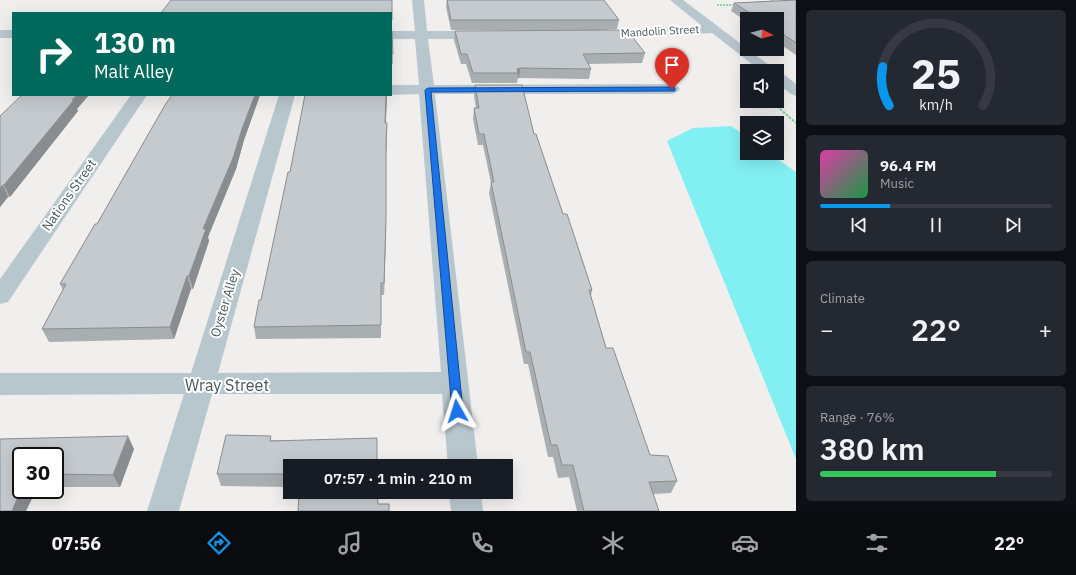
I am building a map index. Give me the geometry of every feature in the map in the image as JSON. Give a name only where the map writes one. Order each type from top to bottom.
[{"type":"street","points":[[418,0],[428,90],[462,459]]},
{"type":"street","points":[[676,0],[761,64]]},
{"type":"street","name":"Mandolin Street","points":[[587,35],[714,28]]},
{"type":"street","points":[[0,34],[12,34]]},
{"type":"street","points":[[392,35],[499,35]]},
{"type":"street","points":[[784,82],[796,91]]},
{"type":"street","points":[[392,90],[672,89]]},
{"type":"street","name":"Nations Street","points":[[0,296],[138,96]]},
{"type":"street","name":"Oyster Alley","points":[[163,511],[287,96]]},
{"type":"street","name":"Wray Street","points":[[0,384],[200,385],[455,383]]},
{"type":"street","points":[[466,499],[467,511]]},
{"type":"path","points":[[766,3],[774,0]]},
{"type":"path","points":[[712,5],[742,5]]},
{"type":"path","points":[[779,108],[796,123]]},
{"type":"water","points":[[731,126],[740,132],[740,160],[779,160],[796,172],[796,459],[667,141],[693,128]]},
{"type":"building","points":[[171,0],[392,0],[392,12],[162,12]]},
{"type":"building","points":[[447,0],[604,0],[619,20],[451,20]]},
{"type":"building","points":[[796,0],[796,43],[784,35],[784,12],[748,12],[734,3]]},
{"type":"building","points":[[627,30],[645,53],[583,54],[591,69],[520,68],[517,69],[518,73],[473,73],[467,54],[461,54],[455,31]]},
{"type":"building","points":[[392,31],[393,54],[392,54]]},
{"type":"building","points":[[475,85],[522,85],[534,134],[536,134],[563,214],[567,214],[592,290],[589,290],[606,348],[613,348],[650,455],[668,456],[677,481],[649,482],[659,511],[584,511],[573,465],[562,465],[557,445],[551,445],[530,352],[526,352],[491,182],[494,182],[484,134],[479,134],[474,108],[479,108]]},
{"type":"building","points":[[21,96],[76,96],[0,188],[0,116]]},
{"type":"building","points":[[171,96],[255,96],[233,158],[203,229],[206,229],[189,276],[187,276],[170,327],[42,329],[66,284],[60,284],[95,224],[97,224]]},
{"type":"building","points":[[305,96],[386,96],[386,219],[384,283],[381,283],[381,325],[254,327],[288,172],[290,172]]},
{"type":"building","points":[[226,435],[271,436],[270,441],[377,438],[377,459],[283,459],[283,474],[217,474]]},
{"type":"building","points":[[128,436],[113,475],[64,474],[64,447],[12,447],[12,499],[17,499],[12,511],[0,511],[0,439]]},
{"type":"building","points":[[299,499],[378,499],[378,504],[389,504],[389,511],[298,511]]},
{"type":"route","points":[[457,411],[428,90],[672,89]]}]
